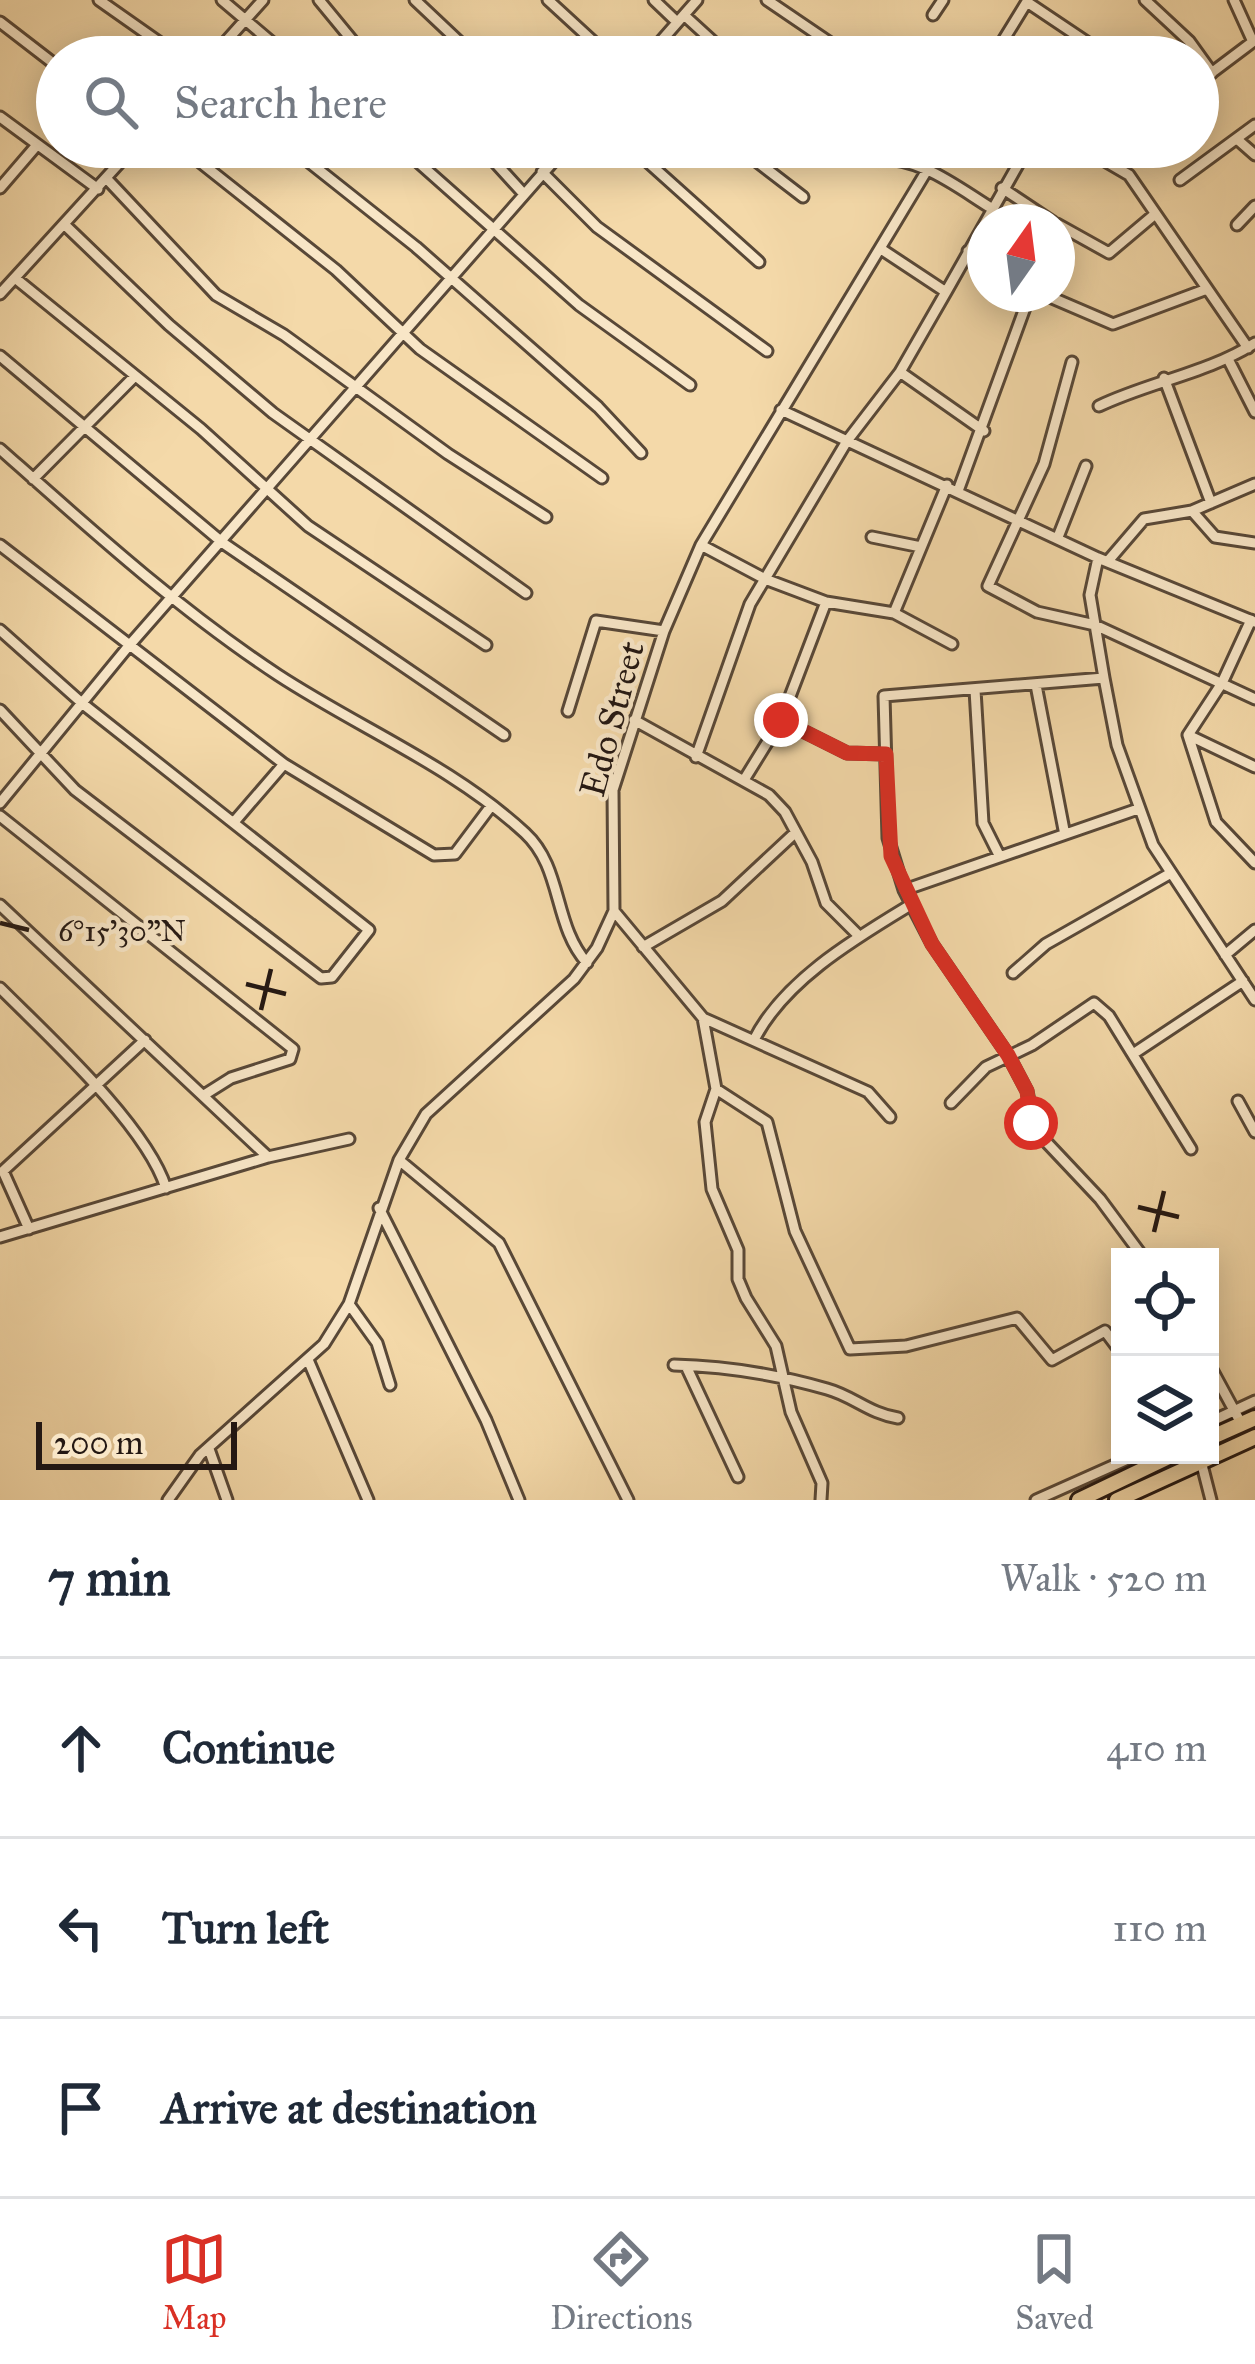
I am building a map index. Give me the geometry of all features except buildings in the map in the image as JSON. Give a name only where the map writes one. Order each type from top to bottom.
[{"type":"highway","points":[[1219,1453],[1253,1438]]},
{"type":"highway","points":[[1078,1500],[1155,1464]]},
{"type":"highway","points":[[1117,1500],[1195,1464]]},
{"type":"street","points":[[99,0],[150,36]]},
{"type":"street","points":[[222,0],[267,36]]},
{"type":"street","points":[[231,36],[263,0]]},
{"type":"street","points":[[319,0],[349,36]]},
{"type":"street","points":[[415,0],[453,36]]},
{"type":"street","points":[[548,0],[587,36]]},
{"type":"street","points":[[654,0],[702,36]]},
{"type":"street","points":[[665,36],[697,0]]},
{"type":"street","points":[[767,0],[819,36]]},
{"type":"street","points":[[933,15],[943,0]]},
{"type":"street","points":[[1144,0],[1184,36]]},
{"type":"street","points":[[1219,68],[1254,41],[1234,0]]},
{"type":"street","points":[[1006,36],[1027,1],[1078,36]]},
{"type":"street","points":[[0,22],[36,50]]},
{"type":"street","points":[[0,117],[36,144]]},
{"type":"street","points":[[1219,153],[1255,125]]},
{"type":"street","points":[[1238,140],[1255,155]]},
{"type":"street","points":[[0,188],[36,148]]},
{"type":"street","points":[[69,168],[98,189]]},
{"type":"street","points":[[0,294],[116,168]]},
{"type":"street","points":[[207,168],[336,270],[405,334],[602,478]]},
{"type":"street","points":[[316,168],[416,247],[598,407],[640,452]]},
{"type":"street","points":[[425,168],[578,304],[690,385]]},
{"type":"street","points":[[500,168],[522,192]]},
{"type":"street","points":[[0,803],[127,648],[314,440],[546,168]]},
{"type":"street","points":[[654,168],[759,262]]},
{"type":"street","points":[[765,168],[803,197]]},
{"type":"street","points":[[993,204],[1015,168]]},
{"type":"street","points":[[1099,406],[1164,378],[1228,359],[1252,345],[1121,168]]},
{"type":"street","points":[[1180,180],[1197,168]]},
{"type":"street","points":[[927,169],[984,204]]},
{"type":"street","name":"Edo Street","points":[[167,1500],[209,1449],[309,1361],[349,1304],[399,1160],[448,1089],[587,963],[614,910],[611,796],[664,631],[701,545],[927,169]]},
{"type":"street","points":[[542,172],[597,227],[767,351]]},
{"type":"street","points":[[107,179],[216,295],[284,335],[546,517]]},
{"type":"street","points":[[1002,188],[1026,204]]},
{"type":"street","points":[[1237,225],[1255,206]]},
{"type":"street","points":[[1075,234],[1109,253],[1154,214]]},
{"type":"street","points":[[66,226],[169,325],[272,413],[526,593]]},
{"type":"street","points":[[880,249],[946,292]]},
{"type":"street","points":[[696,757],[751,604],[847,441],[900,372],[967,253]]},
{"type":"street","points":[[15,278],[201,429],[267,493],[487,645]]},
{"type":"street","points":[[1075,308],[1113,324],[1208,289]]},
{"type":"street","points":[[958,490],[984,431],[1024,312]]},
{"type":"street","points":[[0,356],[224,543],[504,735]]},
{"type":"street","points":[[1228,359],[1255,412]]},
{"type":"street","points":[[1072,362],[1044,464],[988,586],[1037,612],[1095,625],[1255,700]]},
{"type":"street","points":[[900,372],[984,431]]},
{"type":"street","points":[[33,479],[134,377]]},
{"type":"street","points":[[1164,378],[1211,502]]},
{"type":"street","points":[[781,410],[1103,560],[1253,621],[1188,736]]},
{"type":"street","points":[[0,449],[174,599],[277,674],[491,806],[529,836],[542,855],[566,935],[587,963]]},
{"type":"street","points":[[1058,537],[1086,466]]},
{"type":"street","points":[[1255,484],[1192,511],[1144,519],[1103,560],[1090,584],[1117,746],[1138,808],[1171,873],[1255,1000]]},
{"type":"street","points":[[894,613],[946,485]]},
{"type":"street","points":[[1192,511],[1215,537],[1255,543]]},
{"type":"street","points":[[872,537],[921,548]]},
{"type":"street","points":[[0,545],[127,648],[284,764],[441,858],[454,854],[491,806]]},
{"type":"street","points":[[701,545],[765,579],[826,602],[894,613],[952,644]]},
{"type":"street","points":[[744,780],[781,720],[826,602]]},
{"type":"street","points":[[568,711],[596,621],[664,631]]},
{"type":"street","points":[[0,630],[83,704],[369,927],[332,976],[322,978],[39,758],[0,710]]},
{"type":"street","points":[[1104,679],[887,693],[882,701],[888,838],[904,890],[932,944],[1027,1091],[1035,1130],[1100,1199],[1136,1248]]},
{"type":"street","points":[[1036,685],[1064,830]]},
{"type":"street","points":[[975,690],[983,823],[999,855]]},
{"type":"street","points":[[634,720],[769,795],[796,832],[826,903],[859,936]]},
{"type":"street","points":[[781,720],[847,753],[886,754]]},
{"type":"street","points":[[1188,736],[1255,767]]},
{"type":"street","points":[[1188,736],[1216,822],[1255,863]]},
{"type":"street","points":[[234,822],[284,764]]},
{"type":"street","points":[[904,890],[1064,830],[1138,808]]},
{"type":"street","points":[[0,816],[292,1049],[290,1059],[231,1078],[204,1095]]},
{"type":"street","points":[[644,947],[722,901],[796,832]]},
{"type":"street","points":[[1012,974],[1046,944],[1171,873]]},
{"type":"street","points":[[754,1040],[773,1008],[859,936],[912,904]]},
{"type":"street","points":[[0,905],[268,1157]]},
{"type":"street","points":[[614,910],[703,1018],[868,1092],[890,1117]]},
{"type":"street","points":[[1225,955],[1255,930]]},
{"type":"street","points":[[1133,1054],[1243,982]]},
{"type":"street","points":[[0,988],[95,1088],[153,1158],[166,1188]]},
{"type":"street","points":[[951,1103],[980,1072],[1033,1045],[1091,1004],[1103,1008],[1191,1149]]},
{"type":"street","points":[[703,1018],[716,1088],[705,1122],[712,1189],[738,1250],[738,1279],[776,1346],[787,1380],[790,1412],[822,1483],[821,1500]]},
{"type":"street","points":[[29,1229],[2,1168],[145,1040]]},
{"type":"street","points":[[716,1088],[769,1126],[795,1231],[850,1349],[906,1346],[1017,1318],[1052,1360],[1105,1331],[1111,1339]]},
{"type":"street","points":[[1238,1102],[1255,1132]]},
{"type":"street","points":[[0,1237],[268,1157],[349,1139]]},
{"type":"street","points":[[399,1160],[499,1243],[628,1500]]},
{"type":"street","points":[[380,1208],[486,1420],[519,1500]]},
{"type":"street","points":[[349,1304],[366,1334],[377,1343],[390,1385]]},
{"type":"street","points":[[309,1361],[368,1500]]},
{"type":"street","points":[[738,1477],[680,1366],[830,1389],[874,1415],[898,1418]]},
{"type":"street","points":[[1219,1380],[1253,1438]]},
{"type":"street","points":[[1244,1418],[1255,1401]]},
{"type":"street","points":[[209,1449],[226,1500]]},
{"type":"street","points":[[1036,1500],[1117,1464]]},
{"type":"street","points":[[1203,1464],[1211,1500]]},
{"type":"route","points":[[781,720],[847,753],[886,754],[888,838],[904,890],[932,944],[1008,1055],[1016,1078],[1027,1091],[1031,1123]]}]
